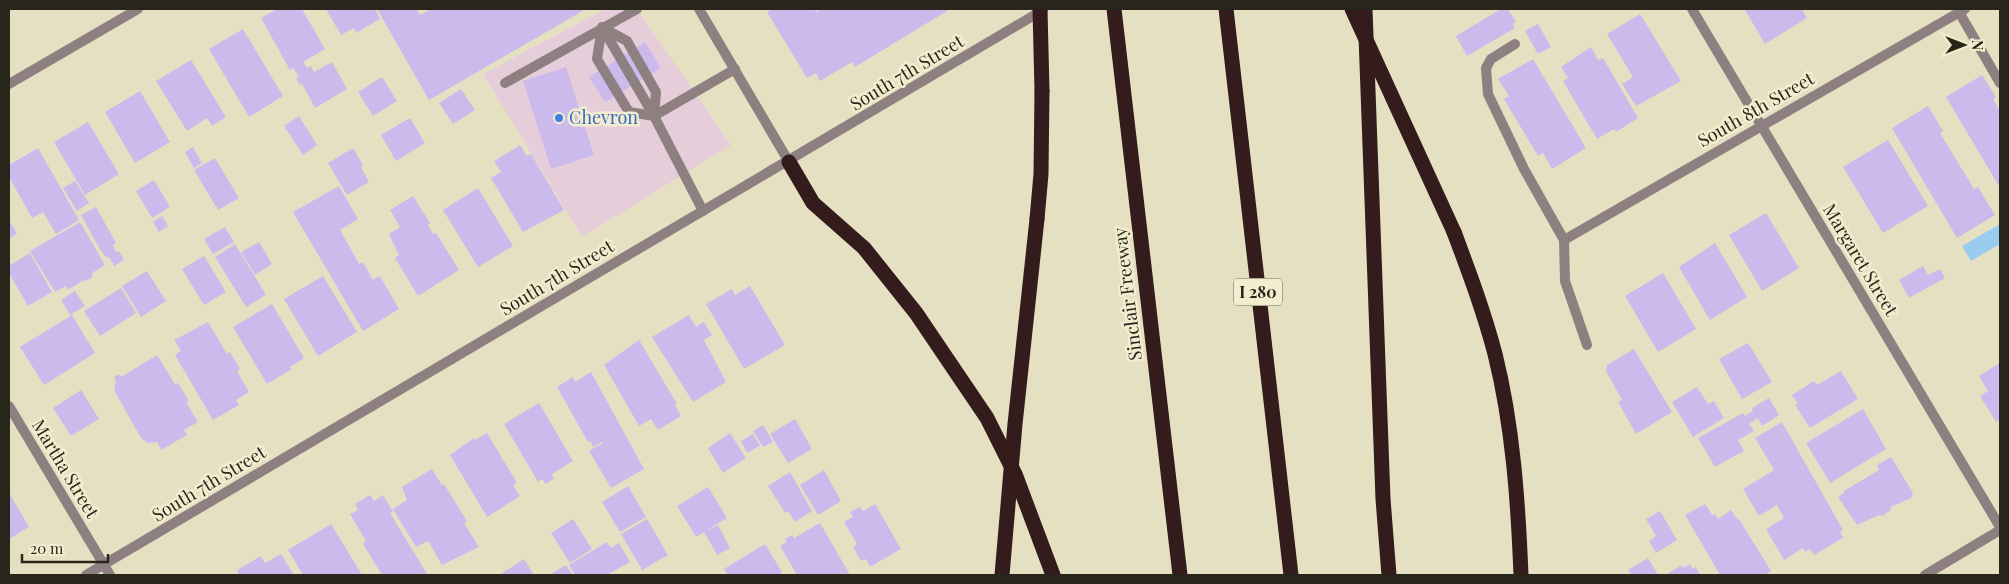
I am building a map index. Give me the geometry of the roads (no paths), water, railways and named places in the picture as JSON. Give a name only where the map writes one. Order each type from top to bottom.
[{"type":"highway","points":[[1002,575],[1014,424],[1038,219],[1041,174],[1042,91],[1040,9]]},
{"type":"highway","name":"Sinclair Freeway","points":[[1114,9],[1180,575]]},
{"type":"highway","name":"I 280","points":[[1226,9],[1291,575]]},
{"type":"highway","points":[[1352,9],[1454,232],[1474,286],[1495,353],[1510,426],[1518,503],[1521,575]]},
{"type":"highway","points":[[1365,9],[1384,500],[1389,575]]},
{"type":"highway","points":[[789,162],[813,203],[864,248],[916,313],[987,418],[1018,482],[1053,575]]},
{"type":"street","points":[[9,84],[138,9]]},
{"type":"street","points":[[505,83],[637,9]]},
{"type":"street","points":[[699,9],[789,162]]},
{"type":"street","name":"South 7th Street","points":[[86,575],[1046,9]]},
{"type":"street","name":"Margaret Street","points":[[1692,9],[2000,528]]},
{"type":"street","points":[[1962,11],[2000,82]]},
{"type":"street","name":"South 8th Street","points":[[1564,240],[1962,11]]},
{"type":"street","points":[[602,27],[626,41],[656,92],[654,116],[703,211]]},
{"type":"street","points":[[602,27],[598,58],[629,112],[654,116],[735,69]]},
{"type":"street","points":[[1515,44],[1491,58],[1486,68],[1488,94],[1524,169],[1564,240],[1565,281],[1587,345]]},
{"type":"street","name":"Martha Street","points":[[9,406],[110,575]]},
{"type":"street","points":[[1925,575],[2000,528]]},
{"type":"water","points":[[2000,224],[2000,244],[1971,261],[1962,246]]},
{"type":"place","name":"Chevron","points":[[559,118]]}]
